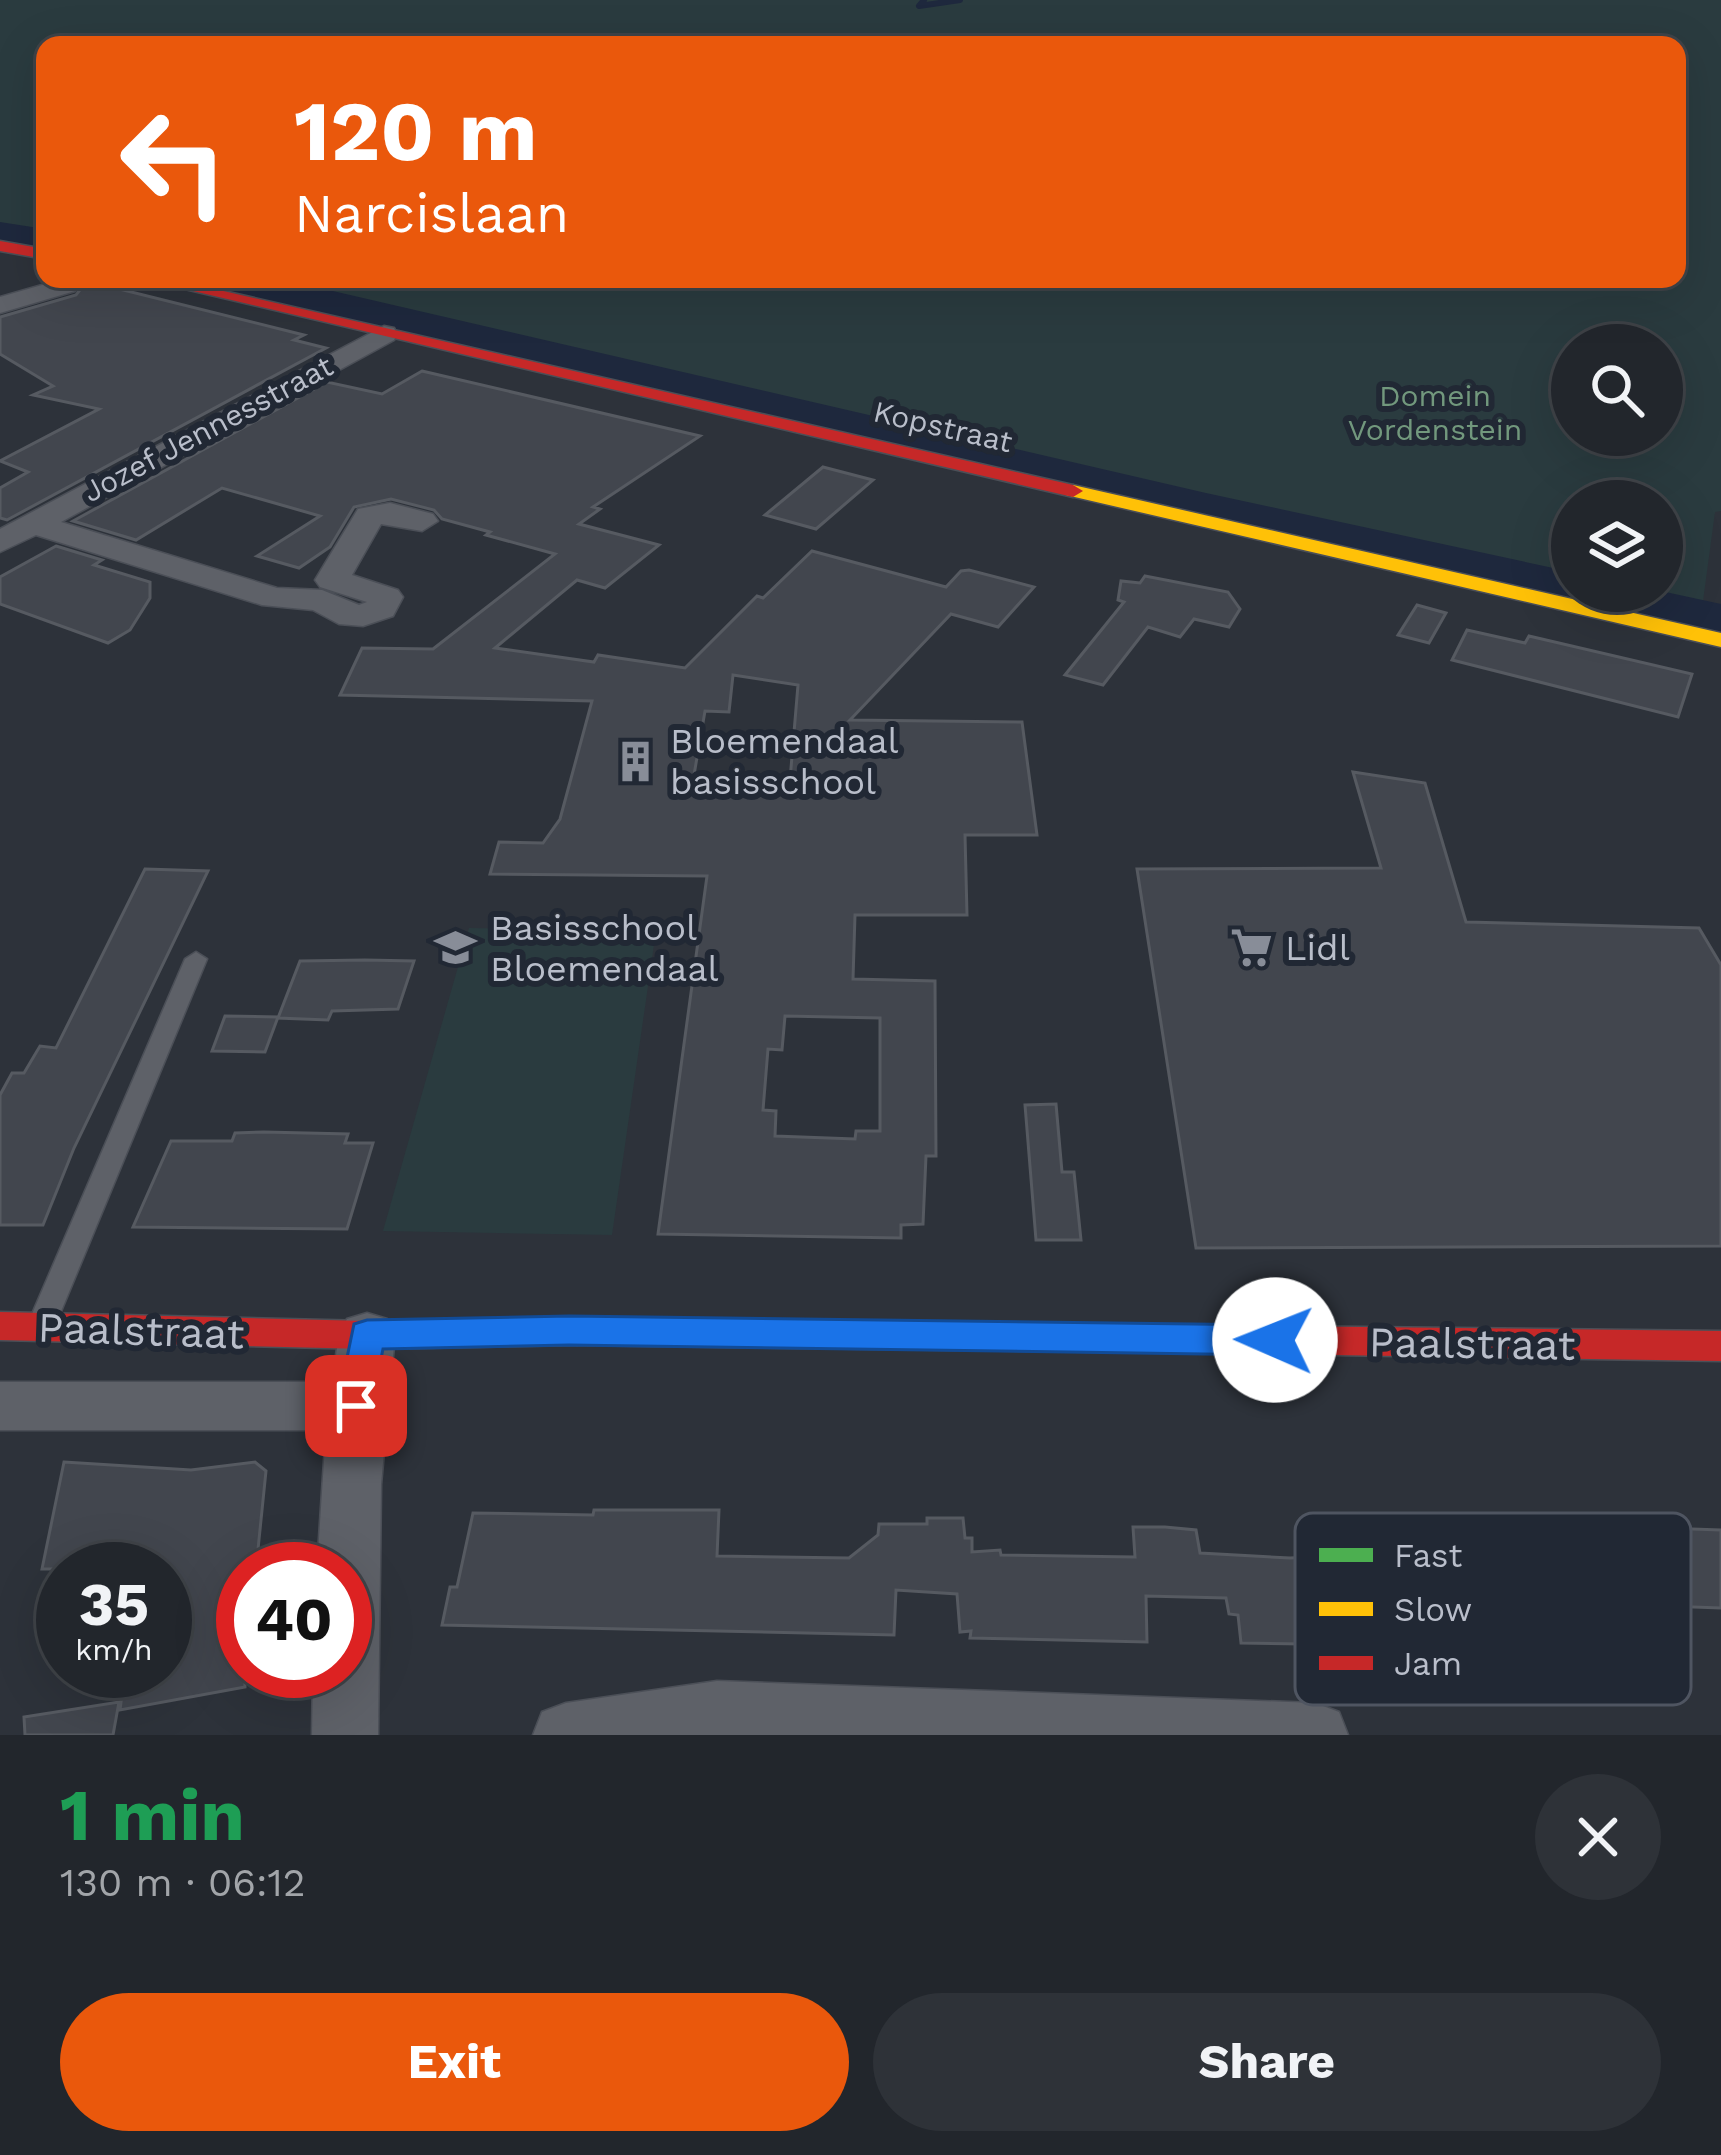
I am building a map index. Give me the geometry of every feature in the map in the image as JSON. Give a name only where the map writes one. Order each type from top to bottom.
[{"type":"main road","points":[[0,246],[36,252]]},
{"type":"main road","name":"Kopstraat","points":[[188,288],[1721,640]]},
{"type":"main road","name":"Paalstraat","points":[[0,1326],[367,1335],[569,1331],[1721,1346]]},
{"type":"street","points":[[0,305],[60,288]]},
{"type":"street","name":"Jozef Jennesstraat","points":[[0,542],[384,334]]},
{"type":"street","name":"Jozef Jennesstraat","points":[[33,524],[274,598],[327,590],[369,516],[391,513],[422,521]]},
{"type":"street","points":[[345,1735],[347,1562],[356,1406],[367,1335]]},
{"type":"street","name":"Paalstraat","points":[[0,1406],[356,1406]]},
{"type":"street","points":[[566,1735],[717,1713],[1316,1735]]},
{"type":"lane","points":[[40,1327],[196,958]]},
{"type":"green space","name":"Domein Vordenstein","points":[[0,0],[1721,0],[1721,511],[1715,512],[1701,616],[1683,612],[1683,480],[1551,480],[1551,582],[250,288],[1686,288],[1686,36],[36,36],[36,245],[0,239]]},
{"type":"green space","points":[[469,928],[656,931],[612,1235],[383,1231]]},
{"type":"building","points":[[81,288],[115,288],[304,335],[294,340],[326,348],[7,520],[0,518],[0,488],[28,472],[0,461],[99,409],[33,395],[53,386],[0,354],[0,317],[76,295]]},
{"type":"building","points":[[422,371],[700,436],[593,507],[600,509],[579,524],[659,545],[605,588],[577,580],[495,648],[594,662],[598,655],[685,668],[757,596],[763,598],[812,551],[946,587],[961,571],[969,570],[1034,587],[998,627],[951,614],[850,720],[1022,722],[1037,835],[965,835],[967,915],[855,915],[853,979],[935,981],[936,1156],[926,1156],[923,1224],[901,1225],[901,1238],[658,1234],[707,876],[490,874],[499,842],[543,843],[560,819],[592,701],[340,695],[362,648],[433,649],[555,554],[486,535],[490,532],[391,499],[354,507],[330,547],[299,568],[257,556],[320,516],[222,488],[136,540],[73,521],[327,382],[382,394]],"holes":[[[733,675],[798,685],[790,780],[694,775],[705,711],[729,712]],[[785,1016],[880,1018],[880,1131],[856,1131],[855,1139],[775,1136],[776,1111],[763,1110],[768,1049],[782,1050]]]},
{"type":"building","points":[[823,467],[873,480],[816,529],[765,515]]},
{"type":"building","points":[[56,546],[102,560],[94,565],[150,582],[150,598],[130,630],[108,643],[0,604],[0,577]]},
{"type":"building","points":[[1145,576],[1228,592],[1240,609],[1229,627],[1194,619],[1180,637],[1148,627],[1103,685],[1065,675],[1124,602],[1118,600],[1121,581],[1140,583]]},
{"type":"building","points":[[1417,605],[1446,613],[1429,643],[1398,635]]},
{"type":"building","points":[[1467,630],[1525,643],[1529,636],[1692,674],[1678,717],[1452,660]]},
{"type":"building","points":[[1353,772],[1425,783],[1466,922],[1699,928],[1721,965],[1721,1246],[1196,1248],[1137,869],[1381,868]]},
{"type":"building","points":[[145,869],[208,871],[74,1148],[43,1225],[0,1225],[0,1095],[12,1073],[24,1073],[40,1046],[56,1048]]},
{"type":"building","points":[[300,961],[414,961],[398,1009],[332,1011],[328,1020],[278,1018]]},
{"type":"building","points":[[225,1016],[278,1017],[265,1052],[212,1051]]},
{"type":"building","points":[[1056,1104],[1062,1172],[1074,1172],[1081,1240],[1036,1240],[1025,1105]]},
{"type":"building","points":[[235,1133],[348,1134],[345,1143],[373,1143],[347,1229],[133,1227],[171,1141],[232,1141]]},
{"type":"building","points":[[64,1462],[191,1470],[255,1462],[266,1471],[259,1542],[216,1542],[216,1692],[192,1697],[192,1542],[48,1542]]},
{"type":"building","points":[[594,1510],[719,1510],[717,1556],[849,1558],[878,1535],[879,1524],[927,1524],[927,1518],[963,1518],[972,1552],[1000,1550],[1001,1555],[1135,1557],[1133,1527],[1196,1530],[1200,1553],[1295,1558],[1295,1644],[1241,1643],[1238,1615],[1229,1614],[1226,1598],[1146,1596],[1147,1642],[970,1638],[971,1631],[960,1632],[957,1594],[896,1590],[894,1635],[442,1625],[450,1587],[457,1587],[473,1513],[593,1515]]},
{"type":"building","points":[[1691,1529],[1721,1530],[1721,1608],[1691,1607]]},
{"type":"building","points":[[122,1698],[185,1698],[120,1710]]},
{"type":"building","points":[[119,1702],[113,1735],[25,1735],[24,1717]]},
{"type":"waterway","points":[[924,0],[919,6],[960,0]]},
{"type":"waterway","points":[[0,234],[36,240]]},
{"type":"waterway","points":[[263,288],[1206,509],[1721,622]]},
{"type":"traffic: fast","points":[[577,1331],[1265,1340]]},
{"type":"traffic: slow","points":[[1073,491],[1721,640]]},
{"type":"traffic: jam","points":[[0,246],[36,252]]},
{"type":"traffic: jam","points":[[189,288],[1073,491]]},
{"type":"traffic: jam","points":[[0,1326],[367,1335],[577,1331]]},
{"type":"traffic: jam","points":[[1265,1340],[1721,1346]]},
{"type":"place","name":"Bloemendaal basisschool","points":[[636,761]]},
{"type":"place","name":"Lidl","points":[[1251,947]]},
{"type":"place","name":"Basisschool Bloemendaal","points":[[456,948]]},
{"type":"route","points":[[356,1406],[367,1335],[569,1331],[1275,1340]]}]
